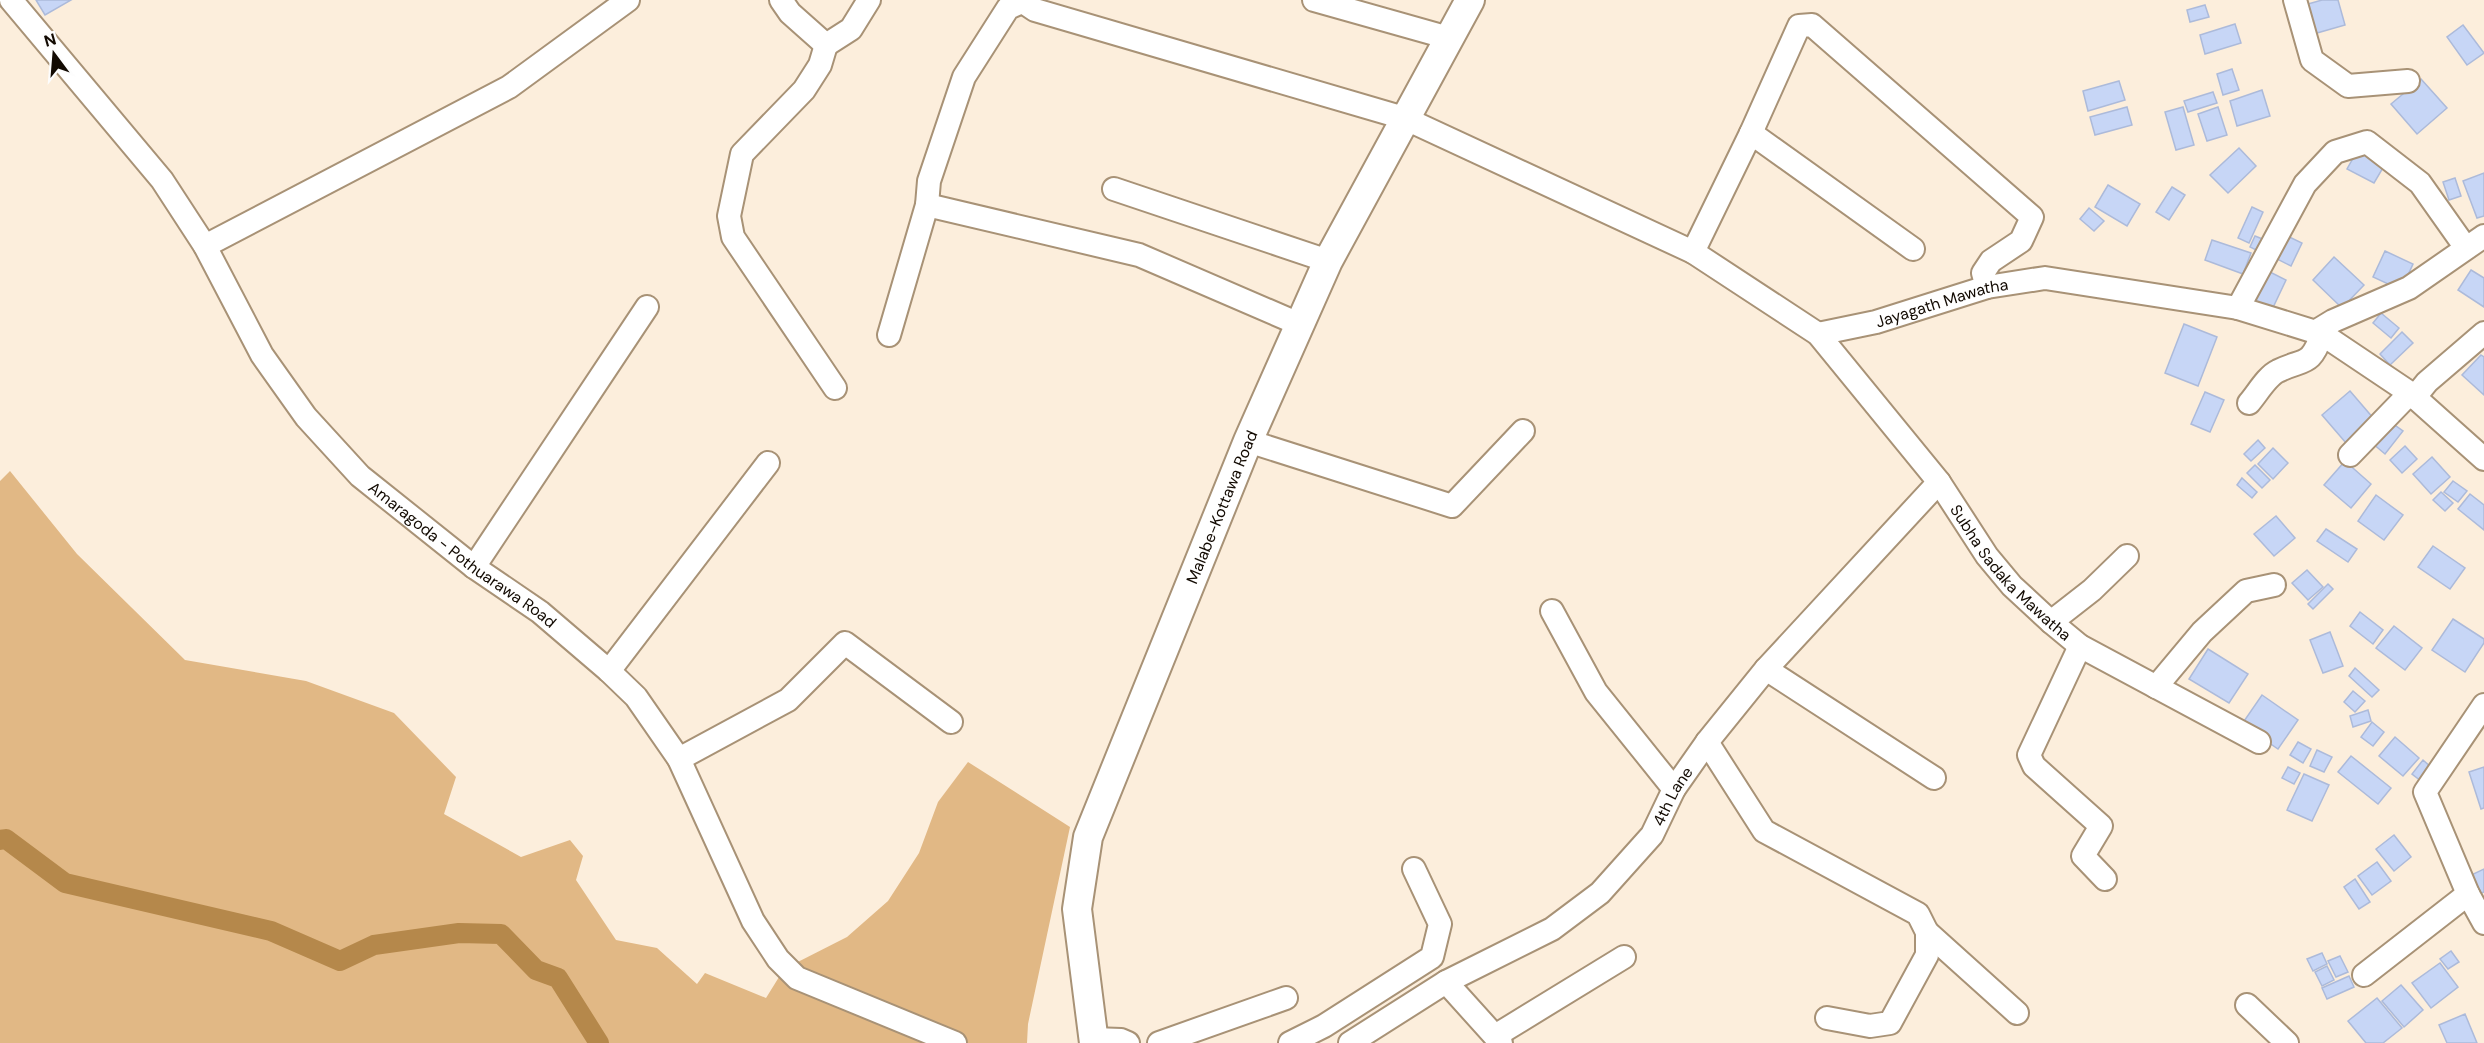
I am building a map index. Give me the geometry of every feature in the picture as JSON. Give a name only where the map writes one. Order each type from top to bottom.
[{"type":"main road","name":"Malabe-Kottawa Road","points":[[1093,1041],[1077,909],[1088,837],[1248,441],[1299,324],[1328,261],[1470,0]]},
{"type":"street","name":"Amaragoda - Pothuarawa Road","points":[[11,0],[162,180],[206,246],[262,355],[306,417],[360,476],[474,567],[540,612],[636,697],[679,759],[753,921],[778,959],[797,978],[956,1043]]},
{"type":"street","points":[[206,246],[509,87],[628,0]]},
{"type":"street","points":[[835,388],[733,237],[729,216],[742,154],[804,90],[820,65],[826,45],[851,28],[869,0]]},
{"type":"street","points":[[1314,0],[1449,38]]},
{"type":"street","points":[[2295,0],[2312,60],[2348,86],[2408,81]]},
{"type":"street","points":[[889,335],[927,205],[929,181],[963,77],[1008,8],[1021,1],[1035,10],[1404,118],[1693,252],[1818,334]]},
{"type":"street","points":[[790,4],[826,45]]},
{"type":"street","points":[[1693,252],[1751,133],[1799,26],[1812,25],[2032,218],[2021,241],[1991,261],[1983,273],[1987,287]]},
{"type":"street","points":[[1751,133],[1913,249]]},
{"type":"street","points":[[2238,308],[2305,184],[2335,152],[2367,142],[2420,183],[2475,242],[2409,288],[2333,321],[2318,333],[2316,352],[2303,363],[2276,372],[2249,403]]},
{"type":"street","points":[[1114,189],[1328,261]]},
{"type":"street","points":[[927,205],[1139,255],[1299,324]]},
{"type":"street","name":"Jayagath Mawatha","points":[[1818,334],[1876,322],[1987,287],[2045,278],[2238,308],[2318,333],[2412,396],[2484,459]]},
{"type":"street","points":[[474,567],[647,307]]},
{"type":"street","points":[[2350,455],[2427,382],[2484,333]]},
{"type":"street","name":"Subha Sadaka Mawatha","points":[[1818,334],[1940,482],[1987,556],[2012,586],[2050,622],[2080,646],[2259,742]]},
{"type":"street","points":[[1248,441],[1452,506],[1523,431]]},
{"type":"street","points":[[609,671],[768,464]]},
{"type":"street","name":"4th Lane","points":[[1350,1043],[1446,982],[1552,928],[1600,893],[1652,835],[1674,789],[1707,742],[1766,669],[1940,482]]},
{"type":"street","points":[[2050,622],[2092,590],[2127,556]]},
{"type":"street","points":[[2156,687],[2202,632],[2246,591],[2274,585]]},
{"type":"street","points":[[1552,611],[1596,692],[1674,789]]},
{"type":"street","points":[[679,759],[789,700],[845,643],[951,722]]},
{"type":"street","points":[[2080,646],[2029,754],[2034,766],[2101,826],[2083,856],[2105,879]]},
{"type":"street","points":[[1766,669],[1934,778]]},
{"type":"street","points":[[2484,705],[2425,792],[2468,894],[2484,923]]},
{"type":"street","points":[[1707,742],[1764,831],[1918,914],[1927,932],[2017,1012]]},
{"type":"street","points":[[1290,1043],[1324,1026],[1432,957],[1440,924],[1414,869]]},
{"type":"street","points":[[2364,975],[2468,894]]},
{"type":"street","points":[[1827,1018],[1870,1026],[1890,1023],[1927,955],[1927,932]]},
{"type":"street","points":[[1446,982],[1498,1039],[1624,957]]},
{"type":"street","points":[[1159,1043],[1286,998]]},
{"type":"street","points":[[2247,1005],[2287,1043]]},
{"type":"street","points":[[1093,1041],[1121,1040],[1128,1043]]},
{"type":"shaded area","points":[[10,471],[77,554],[185,660],[306,681],[394,713],[456,777],[444,814],[521,857],[570,840],[583,856],[576,880],[616,940],[657,948],[697,984],[705,973],[766,998],[784,969],[847,937],[888,901],[919,853],[938,802],[968,762],[1070,827],[1028,1024],[1027,1043],[0,1043],[0,481]]},
{"type":"building","points":[[36,0],[71,0],[45,15]]},
{"type":"building","points":[[2322,0],[2338,0],[2345,25],[2310,35],[2301,6]]},
{"type":"building","points":[[2205,5],[2209,17],[2190,22],[2187,10]]},
{"type":"building","points":[[2235,24],[2241,43],[2205,54],[2200,35]]},
{"type":"building","points":[[2463,25],[2484,53],[2467,65],[2447,37]]},
{"type":"building","points":[[2232,69],[2239,90],[2223,95],[2217,74]]},
{"type":"building","points":[[2421,79],[2447,108],[2417,134],[2391,104]]},
{"type":"building","points":[[2119,81],[2125,100],[2088,111],[2083,91]]},
{"type":"building","points":[[2262,90],[2270,116],[2237,126],[2230,101]]},
{"type":"building","points":[[2213,92],[2217,103],[2188,112],[2184,101]]},
{"type":"building","points":[[2127,107],[2132,125],[2095,135],[2090,117]]},
{"type":"building","points":[[2183,107],[2194,145],[2176,150],[2165,112]]},
{"type":"building","points":[[2218,107],[2227,135],[2207,141],[2198,114]]},
{"type":"building","points":[[2360,146],[2387,161],[2374,183],[2347,169]]},
{"type":"building","points":[[2239,148],[2256,166],[2228,193],[2210,175]]},
{"type":"building","points":[[2484,173],[2484,216],[2477,218],[2463,181]]},
{"type":"building","points":[[2455,178],[2461,196],[2449,200],[2443,182]]},
{"type":"building","points":[[2108,185],[2140,204],[2127,226],[2095,207]]},
{"type":"building","points":[[2172,187],[2185,195],[2169,220],[2156,212]]},
{"type":"building","points":[[2252,207],[2263,212],[2249,243],[2238,238]]},
{"type":"building","points":[[2089,208],[2104,221],[2094,231],[2080,219]]},
{"type":"building","points":[[2283,234],[2302,243],[2291,266],[2271,256]]},
{"type":"building","points":[[2255,236],[2265,240],[2260,252],[2250,247]]},
{"type":"building","points":[[2212,240],[2251,253],[2243,274],[2205,260]]},
{"type":"building","points":[[2385,251],[2413,264],[2401,290],[2373,277]]},
{"type":"building","points":[[2334,257],[2364,285],[2342,308],[2313,280]]},
{"type":"building","points":[[2264,269],[2286,280],[2269,316],[2247,306]]},
{"type":"building","points":[[2471,270],[2484,278],[2484,307],[2458,290]]},
{"type":"building","points":[[2381,313],[2399,328],[2391,338],[2373,323]]},
{"type":"building","points":[[2184,324],[2217,337],[2198,386],[2165,373]]},
{"type":"building","points":[[2402,332],[2413,343],[2390,365],[2380,354]]},
{"type":"building","points":[[2481,355],[2484,357],[2484,395],[2462,375]]},
{"type":"building","points":[[2350,391],[2374,419],[2346,443],[2322,415]]},
{"type":"building","points":[[2205,392],[2224,400],[2210,432],[2191,424]]},
{"type":"building","points":[[2389,421],[2403,431],[2385,454],[2372,443]]},
{"type":"building","points":[[2258,440],[2265,448],[2251,461],[2244,454]]},
{"type":"building","points":[[2405,446],[2417,459],[2402,473],[2390,460]]},
{"type":"building","points":[[2273,448],[2288,463],[2273,479],[2258,464]]},
{"type":"building","points":[[2432,457],[2450,477],[2431,494],[2413,474]]},
{"type":"building","points":[[2345,461],[2371,484],[2351,508],[2324,485]]},
{"type":"building","points":[[2255,465],[2270,480],[2262,488],[2247,473]]},
{"type":"building","points":[[2242,478],[2257,492],[2252,498],[2237,485]]},
{"type":"building","points":[[2453,481],[2467,491],[2458,502],[2444,492]]},
{"type":"building","points":[[2441,492],[2453,503],[2445,511],[2433,500]]},
{"type":"building","points":[[2470,494],[2484,505],[2484,530],[2458,509]]},
{"type":"building","points":[[2376,495],[2403,515],[2384,540],[2358,521]]},
{"type":"building","points":[[2276,516],[2295,538],[2274,556],[2254,534]]},
{"type":"building","points":[[2326,529],[2357,549],[2348,562],[2317,541]]},
{"type":"building","points":[[2433,546],[2465,568],[2450,589],[2418,567]]},
{"type":"building","points":[[2307,570],[2323,587],[2308,600],[2292,583]]},
{"type":"building","points":[[2328,584],[2333,589],[2313,609],[2308,604]]},
{"type":"building","points":[[2360,612],[2383,630],[2373,644],[2350,626]]},
{"type":"building","points":[[2453,619],[2484,639],[2484,643],[2465,672],[2432,650]]},
{"type":"building","points":[[2394,626],[2422,648],[2405,670],[2376,648]]},
{"type":"building","points":[[2330,632],[2343,666],[2323,673],[2310,640]]},
{"type":"building","points":[[2208,649],[2248,674],[2229,703],[2189,679]]},
{"type":"building","points":[[2355,668],[2379,690],[2372,697],[2349,676]]},
{"type":"building","points":[[2353,691],[2365,701],[2355,712],[2344,702]]},
{"type":"building","points":[[2262,695],[2298,720],[2278,749],[2242,724]]},
{"type":"building","points":[[2368,710],[2371,721],[2353,727],[2350,716]]},
{"type":"building","points":[[2372,722],[2384,732],[2373,746],[2361,737]]},
{"type":"building","points":[[2395,737],[2419,758],[2403,776],[2379,756]]},
{"type":"building","points":[[2298,742],[2311,749],[2303,763],[2290,755]]},
{"type":"building","points":[[2317,750],[2332,757],[2324,772],[2310,766]]},
{"type":"building","points":[[2351,756],[2391,788],[2378,804],[2338,772]]},
{"type":"building","points":[[2423,760],[2432,768],[2421,781],[2412,774]]},
{"type":"building","points":[[2288,767],[2300,773],[2294,784],[2282,778]]},
{"type":"building","points":[[2484,767],[2484,808],[2481,809],[2469,772]]},
{"type":"building","points":[[2304,774],[2329,785],[2312,821],[2287,810]]},
{"type":"building","points":[[2394,835],[2411,857],[2394,871],[2376,849]]},
{"type":"building","points":[[2377,862],[2391,881],[2372,895],[2358,876]]},
{"type":"building","points":[[2484,869],[2484,892],[2477,895],[2469,876]]},
{"type":"building","points":[[2355,879],[2370,902],[2359,909],[2344,887]]},
{"type":"building","points":[[2451,951],[2459,962],[2448,969],[2440,959]]},
{"type":"building","points":[[2322,953],[2327,964],[2313,971],[2307,959]]},
{"type":"building","points":[[2340,956],[2348,972],[2336,977],[2328,961]]},
{"type":"building","points":[[2440,963],[2458,987],[2431,1008],[2412,983]]},
{"type":"building","points":[[2327,966],[2334,980],[2322,986],[2315,972]]},
{"type":"building","points":[[2349,976],[2354,987],[2327,999],[2322,988]]},
{"type":"building","points":[[2401,985],[2423,1010],[2404,1027],[2382,1001]]},
{"type":"building","points":[[2377,998],[2402,1028],[2383,1043],[2366,1043],[2348,1021]]},
{"type":"building","points":[[2465,1014],[2477,1043],[2447,1043],[2439,1025]]},
{"type":"waterway","points":[[0,840],[6,839],[65,883],[271,931],[340,961],[374,945],[459,933],[501,934],[536,970],[558,978],[599,1043]]}]
